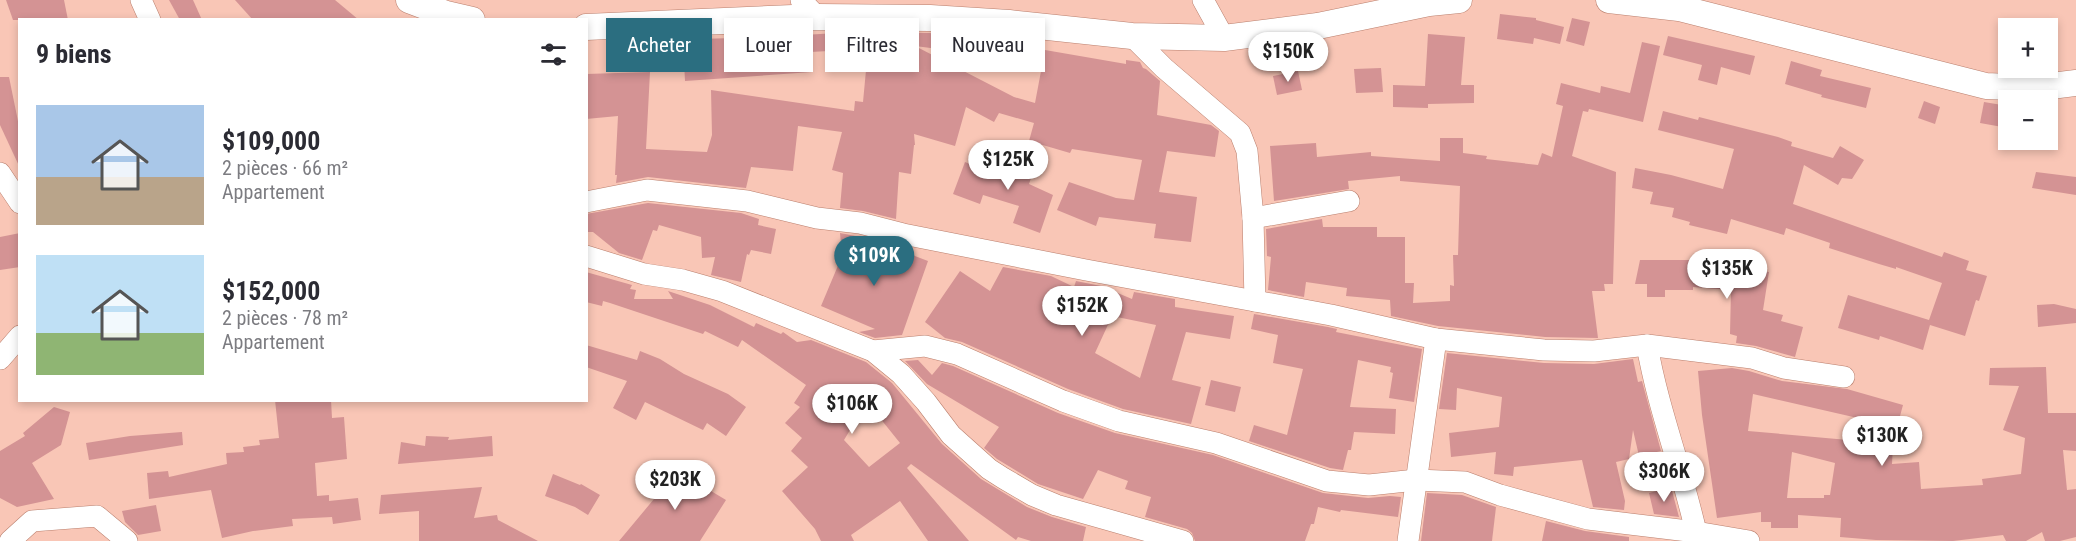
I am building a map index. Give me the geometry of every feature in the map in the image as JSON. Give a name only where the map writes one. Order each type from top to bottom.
[{"type":"street","points":[[141,0],[149,18]]},
{"type":"street","points":[[409,0],[463,18]]},
{"type":"street","points":[[1203,0],[1224,38]]},
{"type":"street","points":[[588,27],[809,8],[1009,23],[1132,36],[1224,38],[1318,26],[1429,3],[1459,0]]},
{"type":"street","points":[[1609,0],[1679,8],[1986,86],[2035,88],[2076,83]]},
{"type":"street","points":[[1132,36],[1164,68],[1240,133],[1247,152],[1253,218],[1255,302]]},
{"type":"street","points":[[0,174],[18,200]]},
{"type":"street","points":[[588,202],[647,190],[747,201],[817,218],[860,223],[903,234],[1331,315],[1436,339],[1554,351],[1594,351],[1647,345],[1752,358],[1784,368],[1844,377]]},
{"type":"street","points":[[1253,218],[1349,201]]},
{"type":"street","points":[[588,257],[644,274],[683,280],[722,291],[873,351],[901,374],[951,435],[989,469],[1003,478],[1032,495],[1056,505],[1184,541]]},
{"type":"street","points":[[0,359],[18,338]]},
{"type":"street","points":[[1408,541],[1436,339]]},
{"type":"street","points":[[1647,345],[1653,377],[1689,500],[1696,532]]},
{"type":"street","points":[[873,351],[925,346],[957,354],[1063,401],[1119,421],[1216,443],[1327,481],[1370,485],[1416,480],[1465,482],[1500,495],[1587,519],[1749,541]]},
{"type":"street","points":[[10,541],[32,521],[97,516],[127,541]]},
{"type":"building","points":[[6,0],[64,0],[68,18],[18,18],[18,20],[13,20]]},
{"type":"building","points":[[169,0],[193,0],[201,18],[179,18]]},
{"type":"building","points":[[235,0],[335,0],[357,18],[251,18]]},
{"type":"building","points":[[1500,14],[1536,18],[1536,20],[1564,27],[1560,44],[1534,38],[1533,44],[1497,39]]},
{"type":"building","points":[[1572,18],[1590,22],[1584,46],[1566,41]]},
{"type":"building","points":[[919,33],[931,33],[931,48],[919,47]]},
{"type":"building","points":[[813,34],[825,34],[825,51],[813,52]]},
{"type":"building","points":[[1428,34],[1465,37],[1461,85],[1474,85],[1474,103],[1428,104],[1428,108],[1393,107],[1393,85],[1425,86]]},
{"type":"building","points":[[1668,36],[1755,56],[1750,75],[1721,67],[1717,85],[1698,80],[1702,65],[1663,55]]},
{"type":"building","points":[[724,38],[724,72],[812,72],[685,81],[685,72],[712,72],[712,39]]},
{"type":"building","points":[[1642,42],[1660,46],[1643,122],[1589,109],[1588,112],[1583,111],[1572,156],[1616,172],[1613,284],[1604,284],[1605,291],[1592,291],[1598,338],[1545,337],[1438,326],[1391,316],[1390,300],[1346,296],[1347,288],[1306,282],[1304,297],[1268,290],[1271,257],[1267,256],[1266,229],[1322,219],[1323,227],[1377,227],[1377,237],[1405,237],[1405,283],[1414,283],[1413,303],[1450,301],[1450,285],[1454,286],[1453,255],[1458,255],[1460,186],[1400,181],[1400,176],[1348,181],[1349,189],[1274,201],[1270,146],[1316,143],[1317,157],[1371,152],[1371,156],[1440,161],[1440,138],[1463,138],[1463,153],[1487,156],[1486,159],[1538,165],[1542,153],[1552,157],[1563,106],[1556,104],[1561,83],[1600,93],[1601,86],[1630,93]]},
{"type":"building","points":[[919,48],[931,54],[931,72],[965,72],[1014,97],[1035,103],[1041,72],[1045,72],[1045,50],[1126,64],[1126,60],[1140,62],[1143,68],[1160,81],[1157,115],[1211,125],[1219,131],[1215,157],[1167,151],[1159,192],[1197,197],[1191,242],[1154,238],[1156,224],[1099,217],[1096,226],[1057,210],[1069,182],[1116,198],[1134,200],[1142,160],[1072,149],[1070,153],[1029,141],[1034,123],[999,113],[994,122],[966,107],[955,146],[914,134],[915,145],[911,174],[899,172],[896,219],[840,208],[843,173],[832,170],[842,132],[798,126],[793,171],[751,167],[746,188],[648,177],[616,183],[618,116],[588,119],[588,74],[650,72],[646,149],[707,152],[712,135],[711,90],[854,111],[855,101],[863,102],[866,72],[919,72]]},
{"type":"building","points":[[1791,61],[1822,70],[1820,76],[1871,88],[1866,108],[1821,97],[1822,95],[1785,84]]},
{"type":"building","points":[[1381,68],[1383,92],[1356,93],[1354,69]]},
{"type":"building","points":[[1298,71],[1302,90],[1277,95],[1273,76]]},
{"type":"building","points":[[0,77],[9,77],[18,121],[18,164],[0,125]]},
{"type":"building","points":[[1924,101],[1940,107],[1935,124],[1918,118]]},
{"type":"building","points":[[1984,102],[1998,104],[1998,126],[1980,123]]},
{"type":"building","points":[[1663,111],[1698,120],[1699,117],[1778,137],[1792,142],[1791,146],[1833,158],[1840,146],[1864,160],[1852,179],[1842,178],[1838,185],[1804,165],[1793,204],[1942,257],[1944,252],[1969,261],[1966,270],[1987,276],[1979,301],[1976,300],[1965,336],[1930,325],[1923,350],[1880,336],[1879,340],[1838,328],[1848,295],[1929,320],[1942,283],[1829,248],[1830,243],[1786,228],[1784,235],[1731,219],[1727,234],[1689,225],[1690,222],[1672,217],[1674,208],[1650,204],[1653,192],[1632,188],[1635,168],[1723,189],[1734,149],[1658,130]]},
{"type":"building","points":[[1011,155],[1036,163],[1029,184],[1053,195],[1040,233],[1013,223],[1019,206],[983,195],[980,204],[953,194],[965,162],[1005,178]]},
{"type":"building","points":[[2036,172],[2076,177],[2076,195],[2032,188]]},
{"type":"building","points":[[648,203],[741,213],[759,219],[758,225],[776,229],[771,254],[751,250],[749,255],[747,254],[741,282],[711,275],[715,257],[702,258],[701,237],[659,225],[657,231],[653,230],[642,260],[619,253],[593,232],[588,232],[588,214]]},
{"type":"building","points":[[18,233],[18,267],[0,270],[0,237]]},
{"type":"building","points":[[840,233],[871,239],[900,272],[907,253],[928,261],[902,335],[875,338],[859,332],[875,329],[821,306],[842,256]]},
{"type":"building","points":[[1640,260],[1693,260],[1693,265],[1735,269],[1735,267],[1769,272],[1763,310],[1783,315],[1781,321],[1803,327],[1795,357],[1736,343],[1737,336],[1730,334],[1731,290],[1693,287],[1693,290],[1665,290],[1665,297],[1647,297],[1647,284],[1635,284]]},
{"type":"building","points":[[1003,267],[1051,276],[1074,287],[1076,281],[1101,286],[1132,299],[1134,292],[1175,299],[1175,307],[1234,316],[1230,339],[1186,332],[1172,380],[1201,387],[1191,424],[1123,409],[1068,389],[962,342],[945,338],[925,322],[960,271],[990,291]],"holes":[[[1112,316],[1156,325],[1140,378],[1095,353]]]},
{"type":"building","points":[[588,273],[632,285],[630,289],[636,290],[634,299],[673,299],[668,291],[710,305],[754,327],[756,323],[781,334],[783,332],[797,342],[811,340],[866,362],[892,383],[942,444],[981,479],[1027,507],[1086,527],[1083,541],[1031,541],[1018,537],[1016,540],[911,464],[907,468],[969,541],[928,541],[900,501],[851,535],[854,541],[821,541],[815,529],[782,491],[808,467],[791,451],[802,438],[785,423],[800,407],[794,403],[806,385],[742,340],[738,347],[705,331],[703,334],[603,301],[602,306],[588,302]],"holes":[[[867,402],[900,443],[869,467],[844,440]]]},
{"type":"building","points":[[2054,304],[2076,309],[2076,323],[2038,327],[2037,305]]},
{"type":"building","points":[[1254,314],[1328,327],[1337,329],[1336,332],[1422,349],[1414,402],[1389,398],[1393,373],[1390,372],[1391,367],[1358,360],[1350,407],[1396,409],[1395,434],[1354,432],[1351,450],[1348,450],[1343,470],[1330,468],[1249,441],[1254,425],[1287,435],[1303,369],[1273,363],[1278,335],[1251,329]]},
{"type":"building","points":[[588,346],[637,360],[640,351],[728,394],[746,407],[726,436],[707,423],[703,430],[645,402],[636,420],[613,408],[627,381],[588,368]]},
{"type":"building","points":[[1447,353],[1544,363],[1594,364],[1633,359],[1638,382],[1642,381],[1661,451],[1639,456],[1633,430],[1629,459],[1616,462],[1625,501],[1624,510],[1593,507],[1582,460],[1514,467],[1513,476],[1494,474],[1496,452],[1451,457],[1449,433],[1499,427],[1502,397],[1457,388],[1456,410],[1439,409]]},
{"type":"building","points":[[918,360],[932,375],[942,363],[953,366],[1058,413],[1115,433],[1213,455],[1323,493],[1368,498],[1401,497],[1398,517],[1341,510],[1340,512],[1318,507],[1314,524],[1311,524],[1305,541],[1195,541],[1192,533],[1187,529],[1145,517],[1151,497],[1125,489],[1128,481],[1098,470],[1083,499],[1038,484],[997,459],[984,448],[999,427],[927,384],[905,361]]},
{"type":"building","points":[[2046,367],[2048,413],[2076,413],[2076,451],[2063,450],[2067,490],[2076,489],[2076,537],[2060,541],[2045,541],[2042,532],[2026,541],[2006,541],[2003,535],[1953,541],[1876,540],[1840,537],[1841,518],[1798,515],[1798,528],[1771,528],[1771,522],[1761,522],[1761,512],[1717,518],[1698,371],[1732,368],[1782,381],[1847,389],[1903,405],[1897,427],[1753,394],[1748,431],[1893,444],[1892,464],[1919,462],[1921,489],[1983,485],[1982,479],[2021,474],[2025,438],[2003,430],[2019,386],[1989,385],[1990,368]],"holes":[[[1792,452],[1835,463],[1830,495],[1824,495],[1824,498],[1787,498]]]},
{"type":"building","points":[[1211,380],[1241,387],[1235,412],[1205,405]]},
{"type":"building","points":[[275,402],[331,402],[332,418],[344,417],[347,459],[315,463],[317,496],[329,495],[329,501],[358,498],[361,520],[333,524],[332,517],[292,519],[293,526],[222,538],[211,490],[149,499],[147,473],[168,471],[169,477],[227,464],[226,453],[244,452],[243,447],[260,445],[259,440],[279,438]]},
{"type":"building","points":[[54,407],[70,412],[61,445],[32,463],[54,499],[17,507],[0,498],[0,451],[25,436],[23,433]]},
{"type":"building","points":[[182,432],[183,445],[89,460],[86,443],[130,436]]},
{"type":"building","points":[[426,436],[449,437],[448,440],[492,436],[493,456],[398,464],[401,442],[425,446]]},
{"type":"building","points":[[650,467],[667,476],[668,473],[699,489],[701,485],[726,500],[700,541],[619,541],[659,493],[641,485]]},
{"type":"building","points":[[553,474],[581,484],[600,495],[588,515],[575,507],[545,496]]},
{"type":"building","points":[[482,487],[474,518],[497,515],[498,520],[538,541],[419,541],[419,511],[379,514],[381,495]]},
{"type":"building","points":[[1671,487],[1679,517],[1654,514],[1649,493]]},
{"type":"building","points":[[1427,493],[1462,495],[1496,507],[1492,541],[1421,541]]},
{"type":"building","points":[[156,505],[161,531],[138,535],[125,522],[122,511]]},
{"type":"building","points":[[1546,521],[1585,531],[1629,537],[1629,541],[1542,541]]}]
